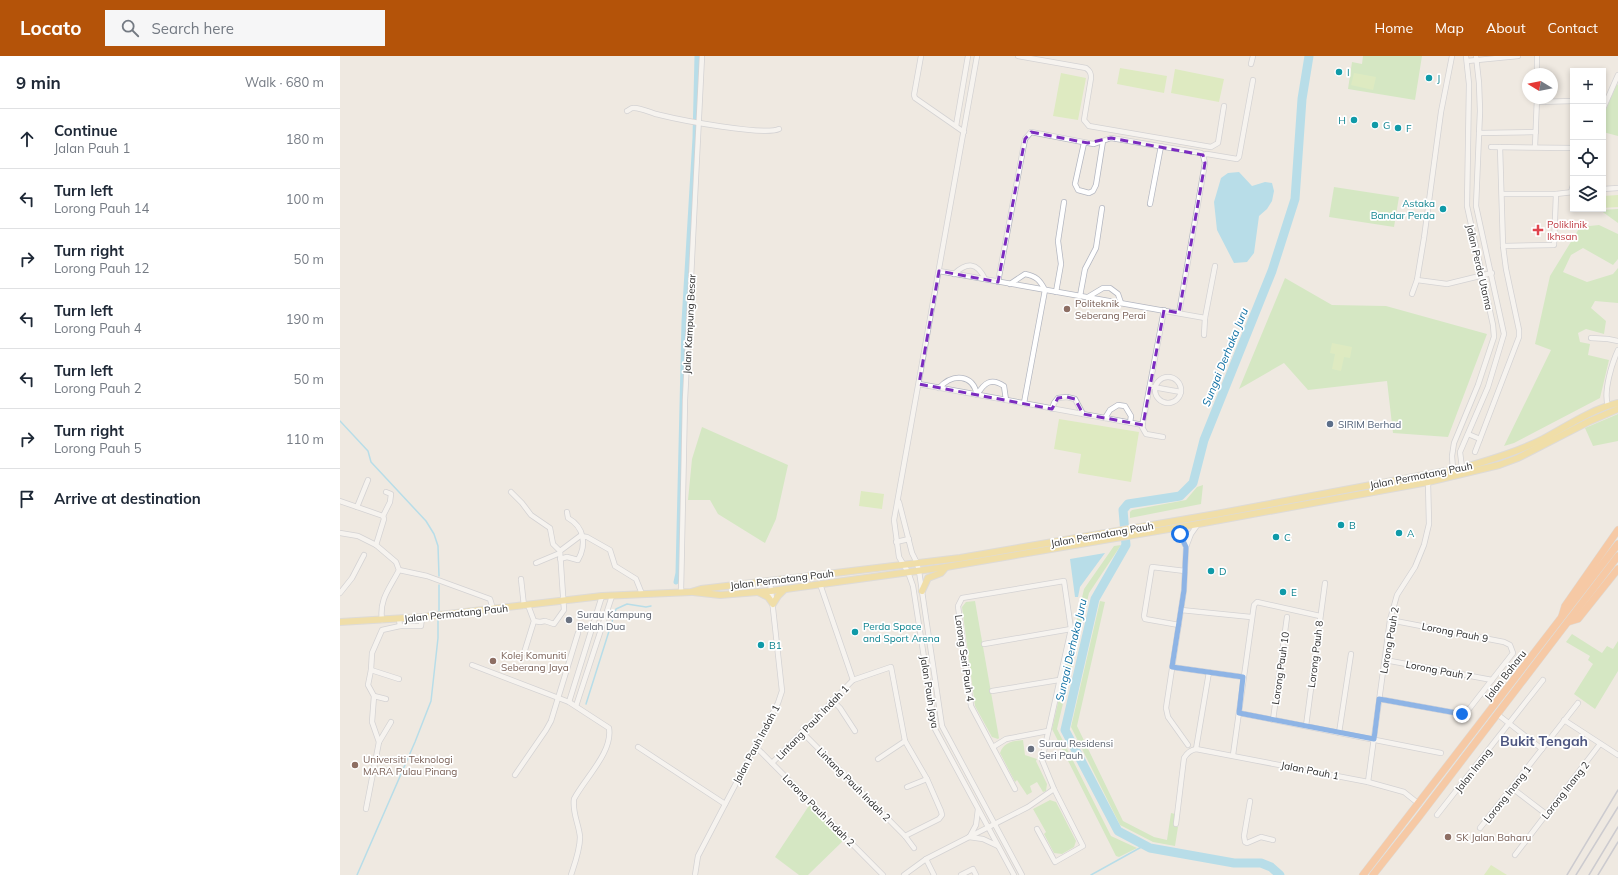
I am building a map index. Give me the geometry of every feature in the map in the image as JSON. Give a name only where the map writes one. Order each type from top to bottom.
[{"type":"highway","points":[[1618,530],[1564,606],[1565,620],[1578,619],[1618,569]]},
{"type":"highway","name":"Jalan Baharu","points":[[1363,875],[1565,620],[1597,578],[1618,544]]},
{"type":"highway","name":"Jalan Baharu","points":[[1597,578],[1618,556]]},
{"type":"highway","name":"Jalan Baharu","points":[[1373,875],[1497,714],[1565,620]]},
{"type":"main road","name":"Jalan Permatang Pauh","points":[[340,622],[447,615],[602,596],[681,592],[720,594],[771,591],[946,567],[1462,468],[1520,450],[1608,406],[1618,403]]},
{"type":"main road","name":"Jalan Permatang Pauh","points":[[1136,531],[1198,524],[1428,482],[1470,472],[1512,460],[1618,410]]},
{"type":"main road","name":"Jalan Permatang Pauh","points":[[691,592],[701,588],[960,558],[1110,536]]},
{"type":"main road","points":[[922,591],[926,580],[931,576],[941,573],[946,567]]},
{"type":"main road","points":[[756,592],[768,597],[773,604],[785,589]]},
{"type":"street","name":"Jalan Kampung Besar","points":[[681,592],[685,392],[702,56]]},
{"type":"street","points":[[921,56],[914,95],[915,98],[964,132]]},
{"type":"street","points":[[956,126],[968,56]]},
{"type":"street","name":"Jalan Pauh Jaya","points":[[977,56],[894,520],[899,557],[908,572],[913,586],[934,726],[1014,875]]},
{"type":"street","points":[[1018,56],[1086,68],[1089,70],[1091,78],[1084,120],[1090,126],[1211,147],[1218,143],[1224,106]]},
{"type":"street","points":[[1251,64],[1252,56]]},
{"type":"street","points":[[1412,294],[1416,280],[1434,169],[1440,112],[1452,56]]},
{"type":"street","points":[[1467,59],[1518,56]]},
{"type":"street","points":[[1536,56],[1537,68]]},
{"type":"street","name":"Jalan Perda Utama","points":[[1462,468],[1460,452],[1488,387],[1504,334],[1492,273],[1476,206],[1479,133],[1479,83],[1476,58]]},
{"type":"street","name":"Jalan Perda Utama","points":[[1453,470],[1452,456],[1454,443],[1478,385],[1494,337],[1494,325],[1467,206],[1469,84],[1467,59]]},
{"type":"street","points":[[1606,98],[1618,74]]},
{"type":"street","points":[[1203,156],[1208,154],[1234,160],[1239,157],[1253,80]]},
{"type":"street","points":[[1558,101],[1570,101]]},
{"type":"street","points":[[1536,147],[1537,104]]},
{"type":"street","points":[[627,111],[632,108],[698,123],[775,131],[779,129]]},
{"type":"street","points":[[998,282],[1025,139],[1031,132],[1084,143],[1094,144],[1111,138],[1161,146],[1200,153],[1203,156],[1205,163],[1179,313]]},
{"type":"street","points":[[1479,133],[1536,132]]},
{"type":"street","points":[[1084,143],[1075,184],[1078,190],[1089,192],[1093,191],[1096,185],[1103,141]]},
{"type":"street","points":[[1150,204],[1161,146]]},
{"type":"street","points":[[1492,147],[1570,148]]},
{"type":"street","points":[[1475,452],[1519,337],[1519,330],[1506,269],[1503,246],[1500,147]]},
{"type":"street","points":[[1606,188],[1618,188]]},
{"type":"street","points":[[1502,194],[1556,194],[1570,192]]},
{"type":"street","points":[[1503,246],[1554,245],[1556,194]]},
{"type":"street","points":[[1056,292],[1061,264],[1058,241],[1064,202]]},
{"type":"street","points":[[1080,296],[1085,269],[1096,248],[1102,208]]},
{"type":"street","points":[[954,274],[961,268],[972,266],[981,271],[985,279]]},
{"type":"street","points":[[1204,335],[1205,318],[1215,266]]},
{"type":"street","points":[[939,272],[1205,318]]},
{"type":"street","points":[[1416,280],[1448,284],[1492,273]]},
{"type":"street","points":[[1010,284],[1025,274],[1038,278],[1045,290],[1024,403]]},
{"type":"street","points":[[1088,297],[1103,288],[1110,288],[1118,294],[1120,303]]},
{"type":"street","points":[[1163,437],[1146,434],[1143,425],[1164,310]]},
{"type":"street","points":[[1591,338],[1608,339],[1618,342]]},
{"type":"street","points":[[1608,406],[1606,393],[1614,357],[1618,350]]},
{"type":"street","points":[[940,388],[950,379],[958,378],[970,380],[976,389],[977,395]]},
{"type":"street","points":[[1168,378],[1177,380],[1181,392],[1174,402],[1166,403],[1159,399],[1156,388],[1160,380],[1168,378]]},
{"type":"street","points":[[977,395],[984,384],[998,382],[1004,386],[1006,400]]},
{"type":"street","points":[[918,384],[1143,425]]},
{"type":"street","points":[[1149,387],[1181,392]]},
{"type":"street","points":[[1052,408],[1058,398],[1067,397],[1075,399],[1078,402],[1083,414]]},
{"type":"street","points":[[1105,418],[1110,410],[1118,405],[1125,406],[1131,416],[1130,423]]},
{"type":"street","points":[[1468,434],[1480,439]]},
{"type":"street","points":[[357,507],[368,480]]},
{"type":"street","name":"Lorong Pauh 2","points":[[1368,782],[1390,620],[1397,595],[1415,567],[1424,545],[1429,524],[1428,482]]},
{"type":"street","points":[[376,545],[384,522],[383,516],[391,497],[391,494],[386,492]]},
{"type":"street","points":[[511,492],[522,503],[531,516],[550,528],[553,544],[560,552],[564,610],[554,624],[545,621],[534,621]]},
{"type":"street","name":"Jalan Pauh Jaya","points":[[898,500],[912,553],[919,571],[941,723],[1022,875]]},
{"type":"street","points":[[340,501],[383,516]]},
{"type":"street","points":[[560,559],[567,557],[578,560],[583,547],[582,530],[574,521],[568,518],[567,512]]},
{"type":"street","points":[[1188,745],[1166,713],[1181,610],[1186,547],[1191,534],[1198,524]]},
{"type":"street","points":[[1173,528],[1180,534],[1186,547]]},
{"type":"street","points":[[340,532],[358,536],[376,545],[396,562],[399,570]]},
{"type":"street","points":[[536,563],[560,552],[580,536],[587,537],[610,550],[615,566],[636,579],[642,594]]},
{"type":"street","points":[[896,542],[909,539]]},
{"type":"street","points":[[340,592],[352,578],[364,555]]},
{"type":"street","points":[[1179,625],[1145,619],[1144,616],[1152,567],[1185,571]]},
{"type":"street","points":[[399,570],[426,576],[490,599],[493,609]]},
{"type":"street","points":[[382,620],[381,608],[389,587],[399,570]]},
{"type":"street","points":[[520,579],[526,605],[534,621],[524,653]]},
{"type":"street","name":"Jalan Pauh Indah 1","points":[[695,875],[698,856],[778,703],[782,691],[770,581]]},
{"type":"street","name":"Lorong Seri Pauh 4","points":[[1015,789],[971,706],[958,606],[959,602],[962,598],[1064,581],[1071,629]]},
{"type":"street","name":"Lorong Pauh 8","points":[[1306,726],[1325,583]]},
{"type":"street","name":"Lintang Pauh Indah 1","points":[[820,584],[853,680]]},
{"type":"street","points":[[569,702],[602,596]]},
{"type":"street","points":[[576,706],[612,596]]},
{"type":"street","points":[[1233,755],[1251,617],[1255,602],[1320,616]]},
{"type":"street","points":[[1181,610],[1251,617]]},
{"type":"street","points":[[379,742],[372,722],[374,696],[368,685],[372,653],[380,632],[384,629],[400,626],[421,626],[425,617]]},
{"type":"street","name":"Lorong Pauh 10","points":[[1273,720],[1287,617]]},
{"type":"street","points":[[399,619],[400,626]]},
{"type":"street","name":"Lorong Pauh 9","points":[[1390,620],[1504,642],[1510,645],[1513,653],[1492,680]]},
{"type":"street","points":[[984,644],[1071,629],[1042,760],[1054,789],[1083,846],[1055,862],[1037,829]]},
{"type":"street","points":[[515,776],[551,721],[578,633]]},
{"type":"street","points":[[1339,733],[1350,654]]},
{"type":"street","name":"Lorong Pauh 7","points":[[1385,660],[1492,680]]},
{"type":"street","points":[[472,665],[569,702],[609,728],[611,735],[608,746],[574,799],[573,808],[580,838],[578,854],[571,875]]},
{"type":"street","name":"Lintang Pauh Indah 1","points":[[772,763],[853,680],[891,667],[905,741]]},
{"type":"street","points":[[1172,667],[1243,677]]},
{"type":"street","points":[[371,670],[399,679]]},
{"type":"street","points":[[1176,824],[1184,758],[1187,753],[1193,749],[1196,749],[1209,672]]},
{"type":"street","points":[[992,691],[1060,680]]},
{"type":"street","points":[[1379,699],[1462,714],[1466,713],[1492,680]]},
{"type":"street","name":"Jalan Inang","points":[[1437,816],[1544,680]]},
{"type":"street","points":[[374,696],[386,699]]},
{"type":"street","points":[[832,700],[840,708],[855,732]]},
{"type":"street","name":"Lorong Inang 1","points":[[1480,828],[1578,703]]},
{"type":"street","points":[[1239,713],[1441,752]]},
{"type":"street","points":[[1497,714],[1542,749]]},
{"type":"street","points":[[1564,720],[1618,755]]},
{"type":"street","points":[[366,809],[379,742],[391,722]]},
{"type":"street","points":[[993,747],[1006,739],[1048,731]]},
{"type":"street","name":"Lintang Pauh Indah 2","points":[[802,732],[905,836],[914,848]]},
{"type":"street","points":[[878,759],[905,741],[927,779],[941,810],[942,815],[939,819],[905,836]]},
{"type":"street","name":"Lorong Inang 2","points":[[1515,855],[1600,744]]},
{"type":"street","name":"Lorong Pauh Indah 2","points":[[755,746],[883,875]]},
{"type":"street","points":[[638,747],[725,804]]},
{"type":"street","name":"Jalan Pauh 1","points":[[1196,749],[1368,782],[1404,792],[1419,804]]},
{"type":"street","points":[[908,787],[927,779]]},
{"type":"street","points":[[1512,788],[1546,814]]},
{"type":"street","points":[[904,875],[926,859],[1028,807],[1054,789]]},
{"type":"street","points":[[1250,801],[1244,836],[1245,842],[1247,843],[1261,837],[1273,840]]},
{"type":"street","points":[[969,837],[976,824],[978,808]]},
{"type":"street","points":[[969,837],[982,839],[998,846]]},
{"type":"street","points":[[926,859],[934,875]]},
{"type":"street","points":[[961,875],[973,869],[976,875]]},
{"type":"highlighted area","points":[[1031,132],[1088,143],[1111,138],[1203,155],[1205,163],[1179,313],[1164,310],[1143,425],[1083,414],[1075,399],[1067,397],[1058,398],[1052,409],[919,384],[939,271],[998,282],[1025,139]]},
{"type":"green space","points":[[1363,56],[1422,56],[1415,100],[1348,89],[1352,62],[1362,64]]},
{"type":"green space","points":[[1120,68],[1167,76],[1164,93],[1117,84]]},
{"type":"green space","points":[[1175,69],[1224,79],[1219,102],[1171,93]]},
{"type":"green space","points":[[1061,73],[1086,78],[1078,120],[1053,116]]},
{"type":"green space","points":[[1354,73],[1376,77],[1373,90],[1351,85]]},
{"type":"green space","points":[[1617,84],[1618,136],[1606,133],[1606,109]]},
{"type":"green space","points":[[1334,187],[1399,197],[1394,227],[1329,217]]},
{"type":"green space","points":[[1618,195],[1618,207],[1606,208],[1606,196]]},
{"type":"green space","points":[[1618,209],[1618,223],[1603,212],[1606,212],[1606,210]]},
{"type":"green space","points":[[1599,225],[1618,234],[1618,259],[1613,265],[1583,248],[1571,255],[1563,272],[1587,282],[1613,274],[1618,268],[1618,303],[1595,301],[1591,308],[1606,321],[1604,334],[1586,329],[1578,333],[1580,342],[1590,344],[1588,355],[1609,360],[1600,398],[1514,443],[1504,446],[1551,350],[1535,344],[1550,276],[1580,227]]},
{"type":"green space","points":[[1285,278],[1332,305],[1386,306],[1487,334],[1448,437],[1393,433],[1387,381],[1308,390],[1284,363],[1239,389]]},
{"type":"green space","points":[[1332,343],[1352,347],[1350,358],[1344,357],[1341,371],[1332,369],[1335,354],[1330,353]]},
{"type":"green space","points":[[1618,414],[1618,441],[1593,446],[1585,428]]},
{"type":"green space","points":[[1059,419],[1139,432],[1131,482],[1078,473],[1081,454],[1054,449]]},
{"type":"green space","points":[[702,427],[788,465],[776,519],[765,543],[718,514],[710,500],[688,500],[692,459]]},
{"type":"green space","points":[[1203,485],[1201,504],[1130,518],[1130,512],[1132,510],[1186,500],[1197,487]]},
{"type":"green space","points":[[861,491],[884,494],[882,509],[859,506]]},
{"type":"green space","points":[[1121,545],[1089,593],[1057,729],[1111,836],[1137,848],[1119,857],[1116,856],[1052,729],[1084,589],[1114,546]]},
{"type":"green space","points":[[975,601],[998,739],[992,737],[975,706],[962,607],[966,602]]},
{"type":"green space","points":[[1100,601],[1105,602],[1077,726],[1123,821],[1154,837],[1167,840],[1171,813],[1175,814],[1174,826],[1178,827],[1175,846],[1153,842],[1120,825],[1071,727]]},
{"type":"green space","points":[[1572,634],[1602,653],[1607,646],[1613,649],[1618,641],[1618,671],[1595,709],[1574,694],[1593,664],[1588,660],[1590,656],[1566,642]]},
{"type":"green space","points":[[1023,740],[1025,755],[1037,759],[1036,761],[1047,784],[1046,791],[1043,792],[1037,782],[1030,786],[1032,792],[1027,795],[1017,780],[1015,782],[1000,753],[1006,744]]},
{"type":"green space","points":[[1050,800],[1056,802],[1076,841],[1074,847],[1062,854],[1054,853],[1044,834],[1046,832],[1033,809]]},
{"type":"green space","points":[[812,801],[847,837],[808,875],[799,875],[775,857]]},
{"type":"green space","points":[[1491,865],[1507,875],[1484,875]]},
{"type":"water","points":[[1239,172],[1252,186],[1265,182],[1272,183],[1274,191],[1272,201],[1267,209],[1259,216],[1254,253],[1247,262],[1234,263],[1217,230],[1214,202],[1221,178],[1228,173]]},
{"type":"water","points":[[1105,553],[1080,587],[1078,597],[1075,597],[1070,559]]},
{"type":"waterway","points":[[676,582],[678,573],[684,322],[695,138],[697,56]]},
{"type":"waterway","name":"Sungai Derhaka Juru","points":[[1280,875],[1271,867],[1261,863],[1234,863],[1150,848],[1118,831],[1065,730],[1095,599],[1126,545],[1123,510],[1128,504],[1180,496],[1193,483],[1204,440],[1272,271],[1295,199],[1302,99],[1309,56]]},
{"type":"waterway","points":[[340,421],[368,451],[371,462],[426,521],[434,534],[438,546],[439,576]]},
{"type":"waterway","points":[[439,585],[439,613]]},
{"type":"waterway","points":[[586,704],[616,609],[627,604],[646,607],[651,606]]},
{"type":"waterway","points":[[357,875],[415,742],[431,701],[438,638],[438,617]]},
{"type":"waterway","points":[[1091,875],[1145,845]]},
{"type":"railway","points":[[1567,875],[1618,790]]},
{"type":"railway","points":[[1576,875],[1618,807]]},
{"type":"railway","points":[[1589,875],[1618,827]]},
{"type":"railway","points":[[1598,875],[1618,842]]},
{"type":"place","name":"I","points":[[1339,72]]},
{"type":"place","name":"J","points":[[1429,78]]},
{"type":"place","name":"H","points":[[1354,120]]},
{"type":"place","name":"G","points":[[1375,125]]},
{"type":"place","name":"F","points":[[1398,128]]},
{"type":"place","name":"Astaka Bandar Perda","points":[[1443,209]]},
{"type":"place","name":"Poliklinik Ikhsan","points":[[1538,230]]},
{"type":"place","name":"Politeknik Seberang Perai","points":[[1067,309]]},
{"type":"place","name":"SIRIM Berhad","points":[[1330,424]]},
{"type":"place","name":"B","points":[[1341,525]]},
{"type":"place","name":"A","points":[[1399,533]]},
{"type":"place","name":"C","points":[[1276,537]]},
{"type":"place","name":"D","points":[[1211,571]]},
{"type":"place","name":"E","points":[[1283,592]]},
{"type":"place","name":"Surau Kampung Belah Dua","points":[[569,620]]},
{"type":"place","name":"Perda Space and Sport Arena","points":[[855,632]]},
{"type":"place","name":"B1","points":[[761,645]]},
{"type":"place","name":"Kolej Komuniti Seberang Jaya","points":[[493,661]]},
{"type":"place","name":"Surau Residensi Seri Pauh","points":[[1031,749]]},
{"type":"place","name":"Universiti Teknologi MARA Pulau Pinang","points":[[355,765]]},
{"type":"place","name":"SK Jalan Baharu","points":[[1448,837]]},
{"type":"district","name":"Bukit Tengah","points":[[1544,741]]},
{"type":"route","points":[[1180,534],[1186,547],[1184,590],[1172,667],[1243,677],[1239,713],[1374,739],[1379,699],[1462,714]]}]
